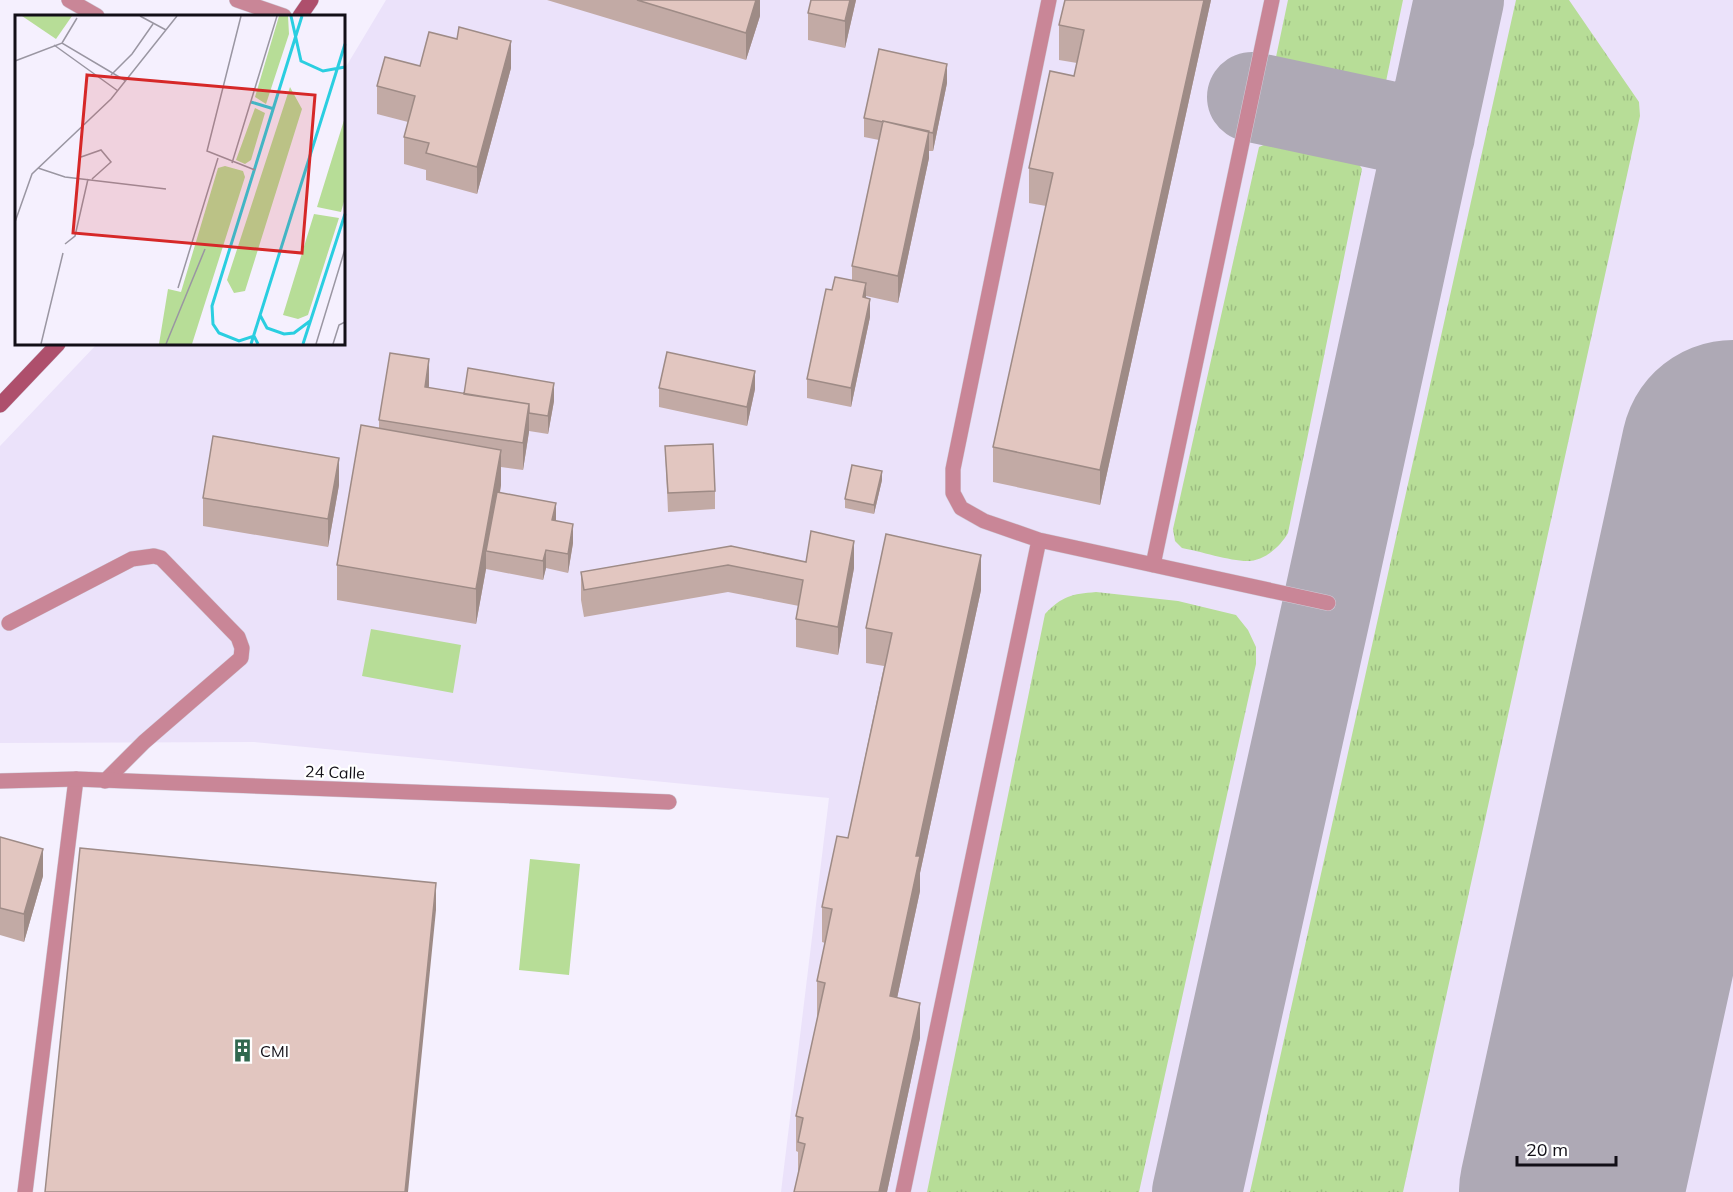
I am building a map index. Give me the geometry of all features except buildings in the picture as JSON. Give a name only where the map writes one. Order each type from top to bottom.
[{"type":"main road","points":[[301,15],[310,0]]},
{"type":"main road","points":[[0,405],[57,345]]},
{"type":"street","points":[[69,0],[95,15]]},
{"type":"street","points":[[237,0],[281,15]]},
{"type":"street","points":[[1049,0],[954,469],[953,493],[961,508],[984,521],[1039,540],[1328,603]]},
{"type":"street","points":[[1152,565],[1272,0]]},
{"type":"street","points":[[903,1192],[1039,540]]},
{"type":"street","points":[[9,623],[132,559],[154,556],[161,558],[238,637],[242,648],[241,658],[144,742],[105,781]]},
{"type":"street","points":[[25,1192],[76,779]]},
{"type":"street","name":"24 Calle","points":[[0,781],[76,779],[669,802]]},
{"type":"shaded area","points":[[386,0],[1733,0],[1733,1192],[781,1192],[829,798],[254,742],[0,743],[0,446],[96,345],[345,345],[345,68]]},
{"type":"green space","points":[[1288,0],[1403,0],[1384,91],[1367,100],[1293,84],[1276,57]]},
{"type":"green space","points":[[1516,0],[1569,0],[1639,102],[1640,116],[1403,1192],[1250,1192]]},
{"type":"green space","points":[[1285,136],[1350,150],[1362,169],[1288,533],[1276,548],[1265,556],[1240,561],[1182,548],[1175,541],[1173,529],[1259,147]]},
{"type":"green space","points":[[1096,592],[1178,601],[1236,615],[1248,630],[1256,647],[1256,664],[1139,1192],[927,1192],[1045,614],[1068,597]]},
{"type":"green space","points":[[371,629],[461,645],[453,693],[362,676]]},
{"type":"green space","points":[[530,859],[580,864],[569,975],[519,970]]},
{"type":"taxiway","points":[[1197,1192],[1459,0]]},
{"type":"taxiway","points":[[1252,97],[1430,135]]},
{"type":"runway","points":[[1571,1192],[1733,452]]},
{"type":"place","name":"CMI","points":[[242,1051]]}]
